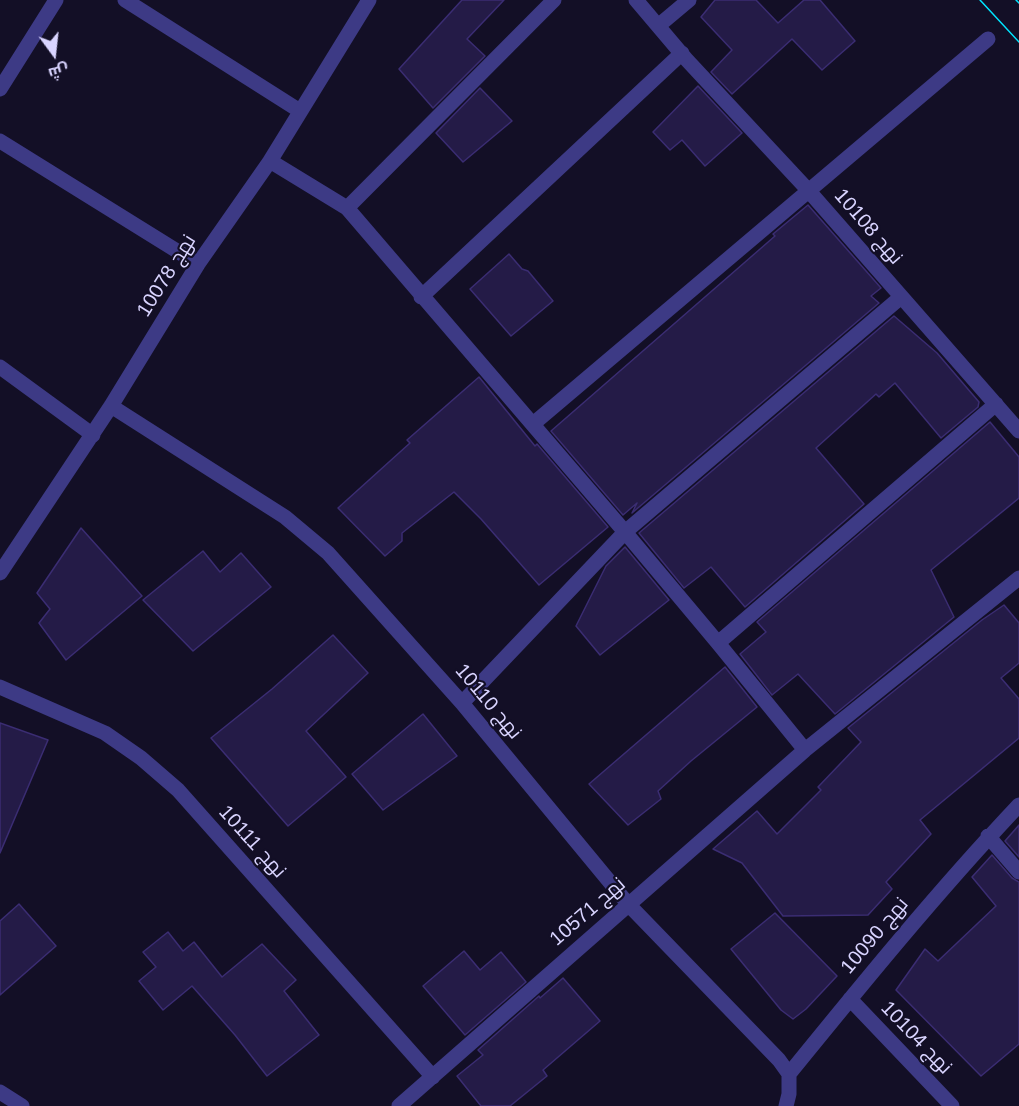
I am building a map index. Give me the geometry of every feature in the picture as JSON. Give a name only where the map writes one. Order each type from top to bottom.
[{"type":"street","points":[[0,89],[56,0]]},
{"type":"street","points":[[125,0],[300,111]]},
{"type":"street","name":"نهج 10078","points":[[0,573],[93,435],[198,264],[270,161],[369,0]]},
{"type":"street","points":[[346,208],[554,0]]},
{"type":"street","name":"نهج 10108","points":[[636,0],[808,190],[1019,431]]},
{"type":"street","points":[[658,26],[689,0]]},
{"type":"street","points":[[533,424],[988,39]]},
{"type":"street","points":[[421,297],[682,53]]},
{"type":"street","points":[[0,141],[198,264]]},
{"type":"street","points":[[270,161],[346,208],[625,532],[805,750]]},
{"type":"street","points":[[462,703],[625,532],[901,297]]},
{"type":"street","points":[[0,367],[93,435]]},
{"type":"street","points":[[718,643],[996,404]]},
{"type":"street","name":"نهج 10110","points":[[111,406],[285,517],[328,553],[462,703],[628,904],[779,1060],[789,1074]]},
{"type":"street","name":"نهج 10571","points":[[399,1106],[805,750],[1019,578]]},
{"type":"street","name":"نهج 10111","points":[[0,687],[105,733],[141,758],[178,790],[433,1077]]},
{"type":"street","name":"نهج 10090","points":[[789,1074],[988,836],[1019,805]]},
{"type":"street","points":[[988,836],[1019,872]]},
{"type":"street","name":"نهج 10104","points":[[850,999],[952,1106]]},
{"type":"street","points":[[786,1106],[789,1094],[789,1074]]},
{"type":"street","points":[[0,1092],[21,1106]]},
{"type":"building","points":[[462,0],[504,0],[467,39],[485,56],[433,108],[399,69]]},
{"type":"building","points":[[715,0],[756,0],[778,23],[804,0],[820,0],[855,41],[822,70],[792,39],[732,94],[711,72],[732,50],[701,17]]},
{"type":"building","points":[[698,86],[742,133],[705,166],[682,140],[670,150],[653,132]]},
{"type":"building","points":[[480,88],[512,121],[463,162],[436,133]]},
{"type":"building","points":[[808,205],[881,288],[871,296],[879,303],[632,513],[637,503],[623,515],[551,431]]},
{"type":"building","points":[[509,254],[522,269],[528,271],[553,301],[511,336],[470,289]]},
{"type":"building","points":[[894,316],[937,353],[979,402],[978,407],[941,438],[895,383],[879,397],[876,394],[816,448],[864,504],[745,607],[711,567],[684,588],[639,533]]},
{"type":"building","points":[[479,377],[535,446],[537,444],[608,527],[539,585],[454,492],[402,533],[402,541],[385,556],[338,508],[410,443],[407,440]]},
{"type":"building","points":[[990,422],[1019,457],[1019,498],[931,570],[954,617],[835,714],[798,674],[772,695],[740,654],[766,632],[757,622]]},
{"type":"building","points":[[81,528],[142,596],[66,660],[39,623],[50,609],[37,593]]},
{"type":"building","points":[[625,547],[669,600],[600,655],[576,626],[606,566]]},
{"type":"building","points":[[203,551],[220,572],[241,553],[271,587],[193,651],[143,600]]},
{"type":"building","points":[[1004,605],[1019,623],[1019,663],[1001,678],[1019,699],[1019,738],[920,820],[931,834],[886,882],[892,889],[868,915],[783,916],[742,863],[713,849],[757,811],[777,834],[821,790],[818,787],[861,742],[848,728],[982,620]]},
{"type":"building","points":[[333,635],[368,673],[306,731],[346,777],[288,826],[211,738],[272,689]]},
{"type":"building","points":[[725,667],[757,707],[658,791],[661,799],[628,825],[589,784]]},
{"type":"building","points":[[423,714],[457,756],[383,810],[352,774]]},
{"type":"building","points":[[0,723],[48,740],[0,853]]},
{"type":"building","points":[[1019,825],[1019,857],[1005,841]]},
{"type":"building","points":[[992,855],[1012,878],[1019,882],[1019,1044],[981,1076],[896,990],[925,949],[938,961],[996,906],[972,877]]},
{"type":"building","points":[[19,904],[56,946],[0,995],[0,921]]},
{"type":"building","points":[[775,913],[837,976],[806,1009],[793,1019],[781,1010],[731,949]]},
{"type":"building","points":[[168,932],[183,951],[194,942],[222,977],[262,944],[296,980],[284,991],[319,1035],[267,1076],[192,986],[163,1010],[139,981],[156,967],[143,952]]},
{"type":"building","points":[[464,951],[480,970],[501,952],[526,982],[465,1035],[423,986]]},
{"type":"building","points":[[563,978],[600,1021],[543,1070],[547,1076],[510,1106],[481,1106],[457,1076],[483,1055],[478,1050]]},
{"type":"tram line","points":[[980,0],[1019,42]]},
{"type":"tram line","points":[[1016,0],[1019,3]]}]
